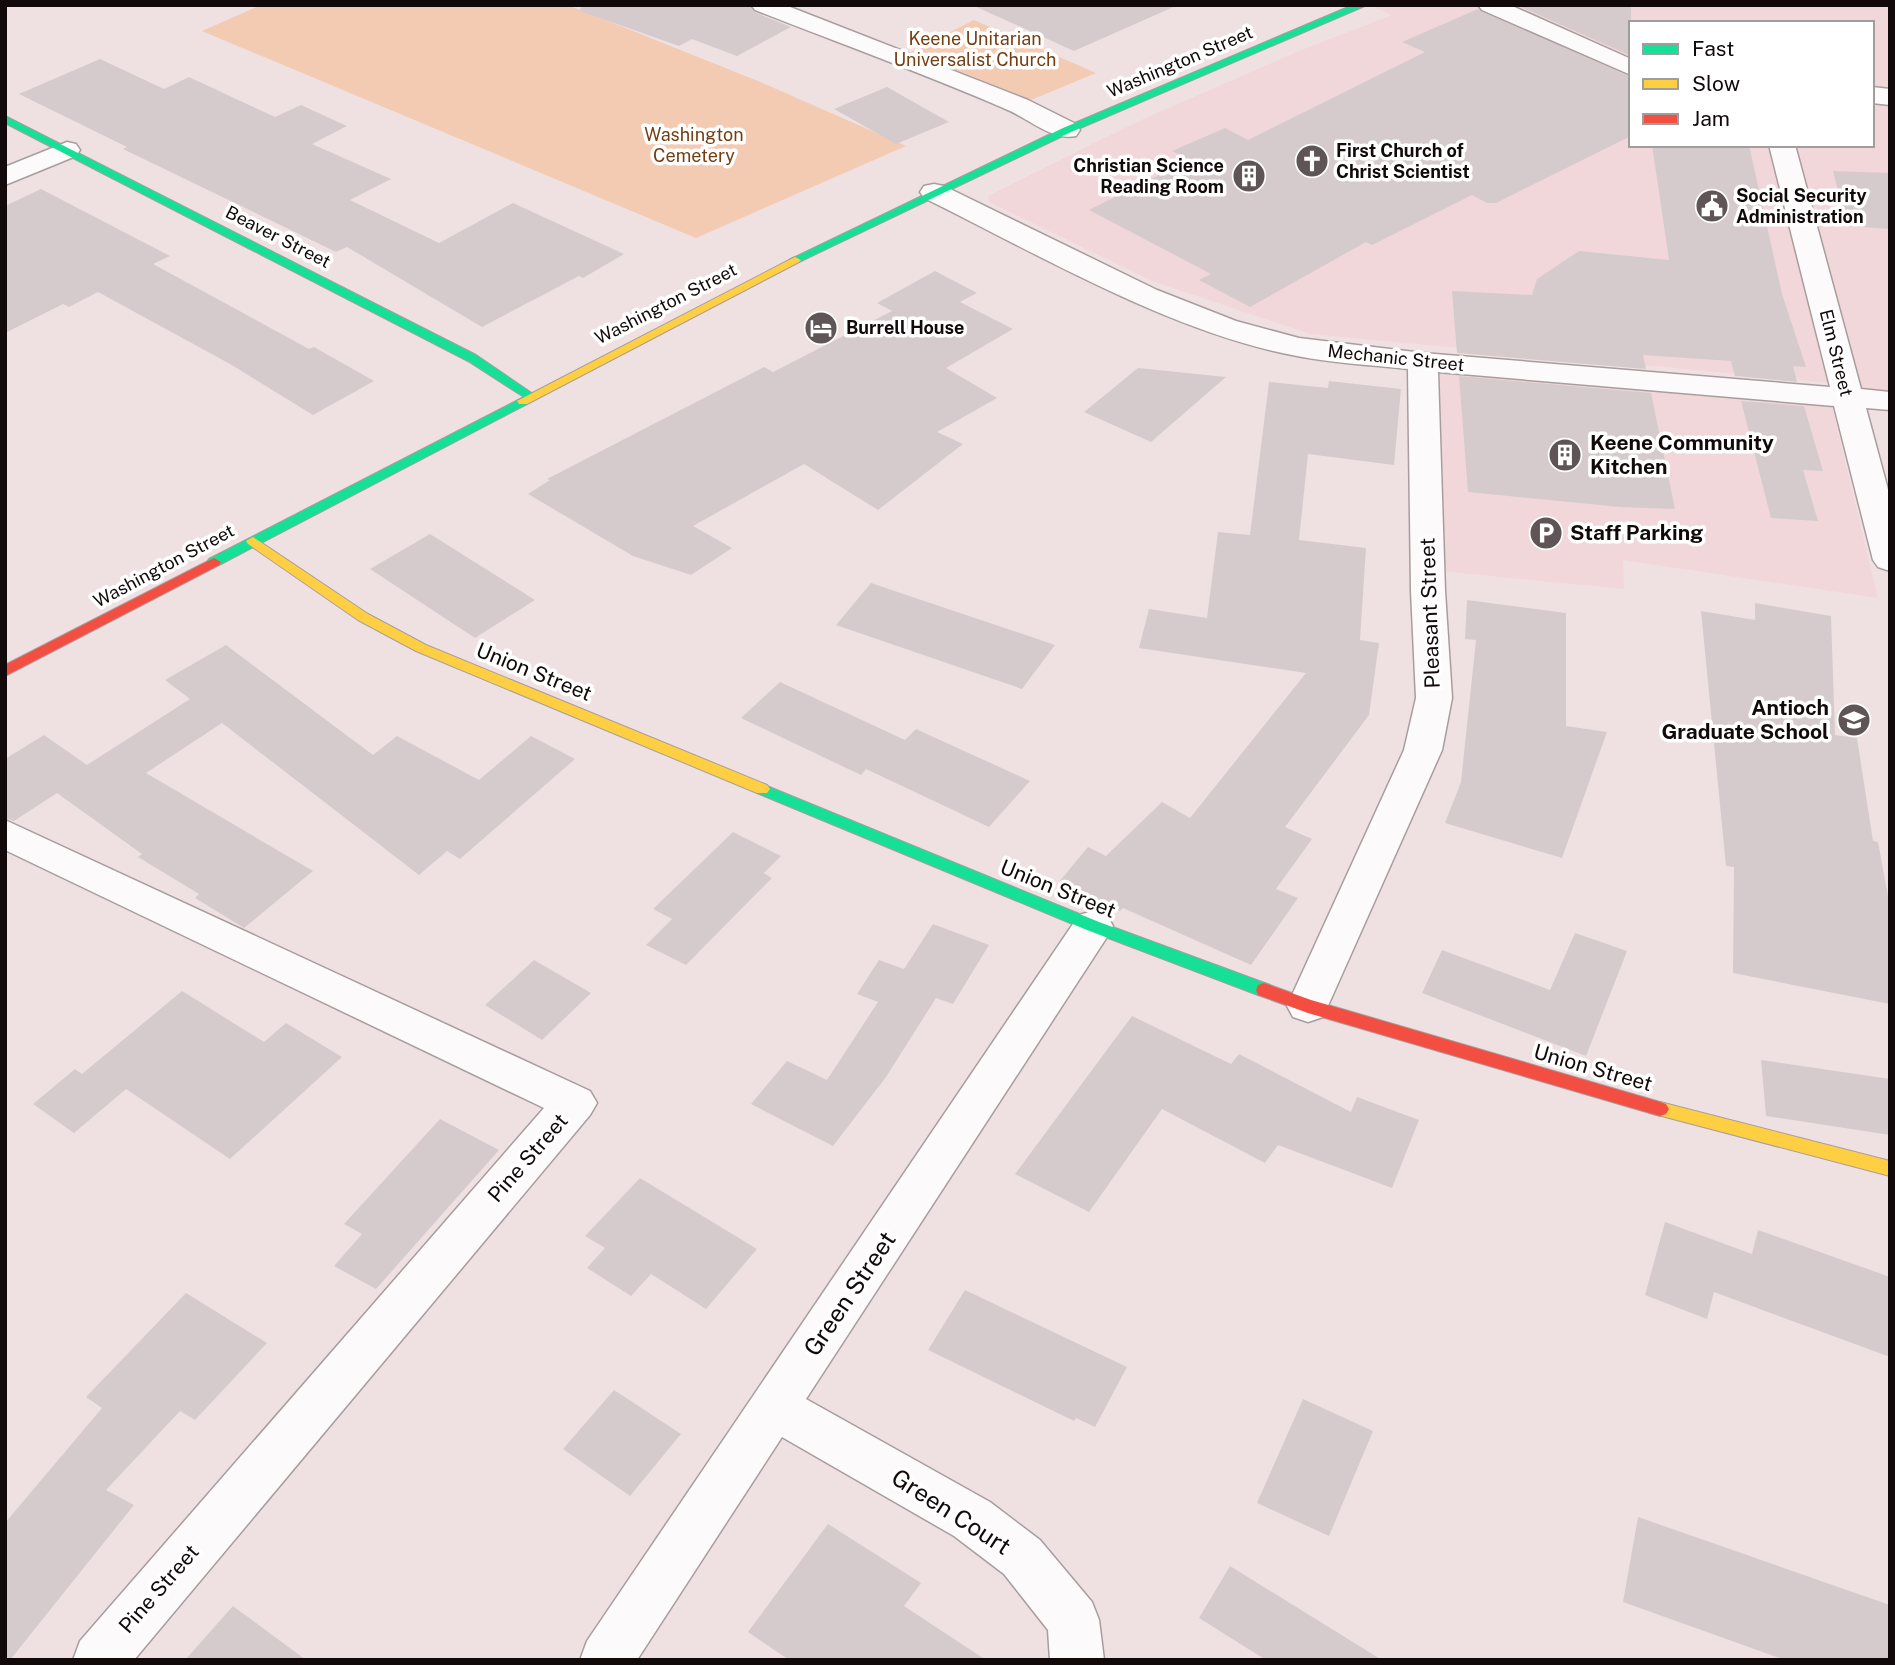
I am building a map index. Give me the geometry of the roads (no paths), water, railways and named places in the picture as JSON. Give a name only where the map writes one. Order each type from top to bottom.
[{"type":"street","points":[[763,5],[1019,105],[1067,130]]},
{"type":"street","points":[[1490,5],[1629,67]]},
{"type":"street","name":"Washington Street","points":[[5,671],[744,285],[1067,130],[1353,6]]},
{"type":"street","name":"Beaver Street","points":[[5,119],[472,358],[530,396]]},
{"type":"street","name":"Elm Street","points":[[1783,147],[1890,561]]},
{"type":"street","points":[[5,177],[67,150]]},
{"type":"street","name":"Mechanic Street","points":[[934,192],[1147,296],[1226,327],[1297,347],[1423,362],[1890,401]]},
{"type":"street","name":"Pleasant Street","points":[[1308,1006],[1423,750],[1434,698],[1428,591],[1423,362]]},
{"type":"street","name":"Union Street","points":[[253,541],[363,617],[421,648],[1093,926],[1308,1006],[1706,1122],[1890,1169]]},
{"type":"street","name":"Pine Street","points":[[5,834],[575,1103],[99,1660]]},
{"type":"street","name":"Green Street","points":[[606,1660],[1093,926]]},
{"type":"street","name":"Green Court","points":[[775,1407],[972,1519],[1022,1557],[1073,1619],[1077,1660]]},
{"type":"place","name":"First Church of Christ Scientist","points":[[1312,161]]},
{"type":"place","name":"Christian Science Reading Room","points":[[1249,176]]},
{"type":"place","name":"Social Security Administration","points":[[1712,206]]},
{"type":"place","name":"Burrell House","points":[[821,328]]},
{"type":"place","name":"Keene Community Kitchen","points":[[1565,455]]},
{"type":"place","name":"Staff Parking","points":[[1546,533]]},
{"type":"place","name":"Antioch Graduate School","points":[[1854,720]]},
{"type":"park label","name":"Keene Unitarian Universalist Church","points":[[975,49]]},
{"type":"park label","name":"Washington Cemetery","points":[[694,145]]}]
